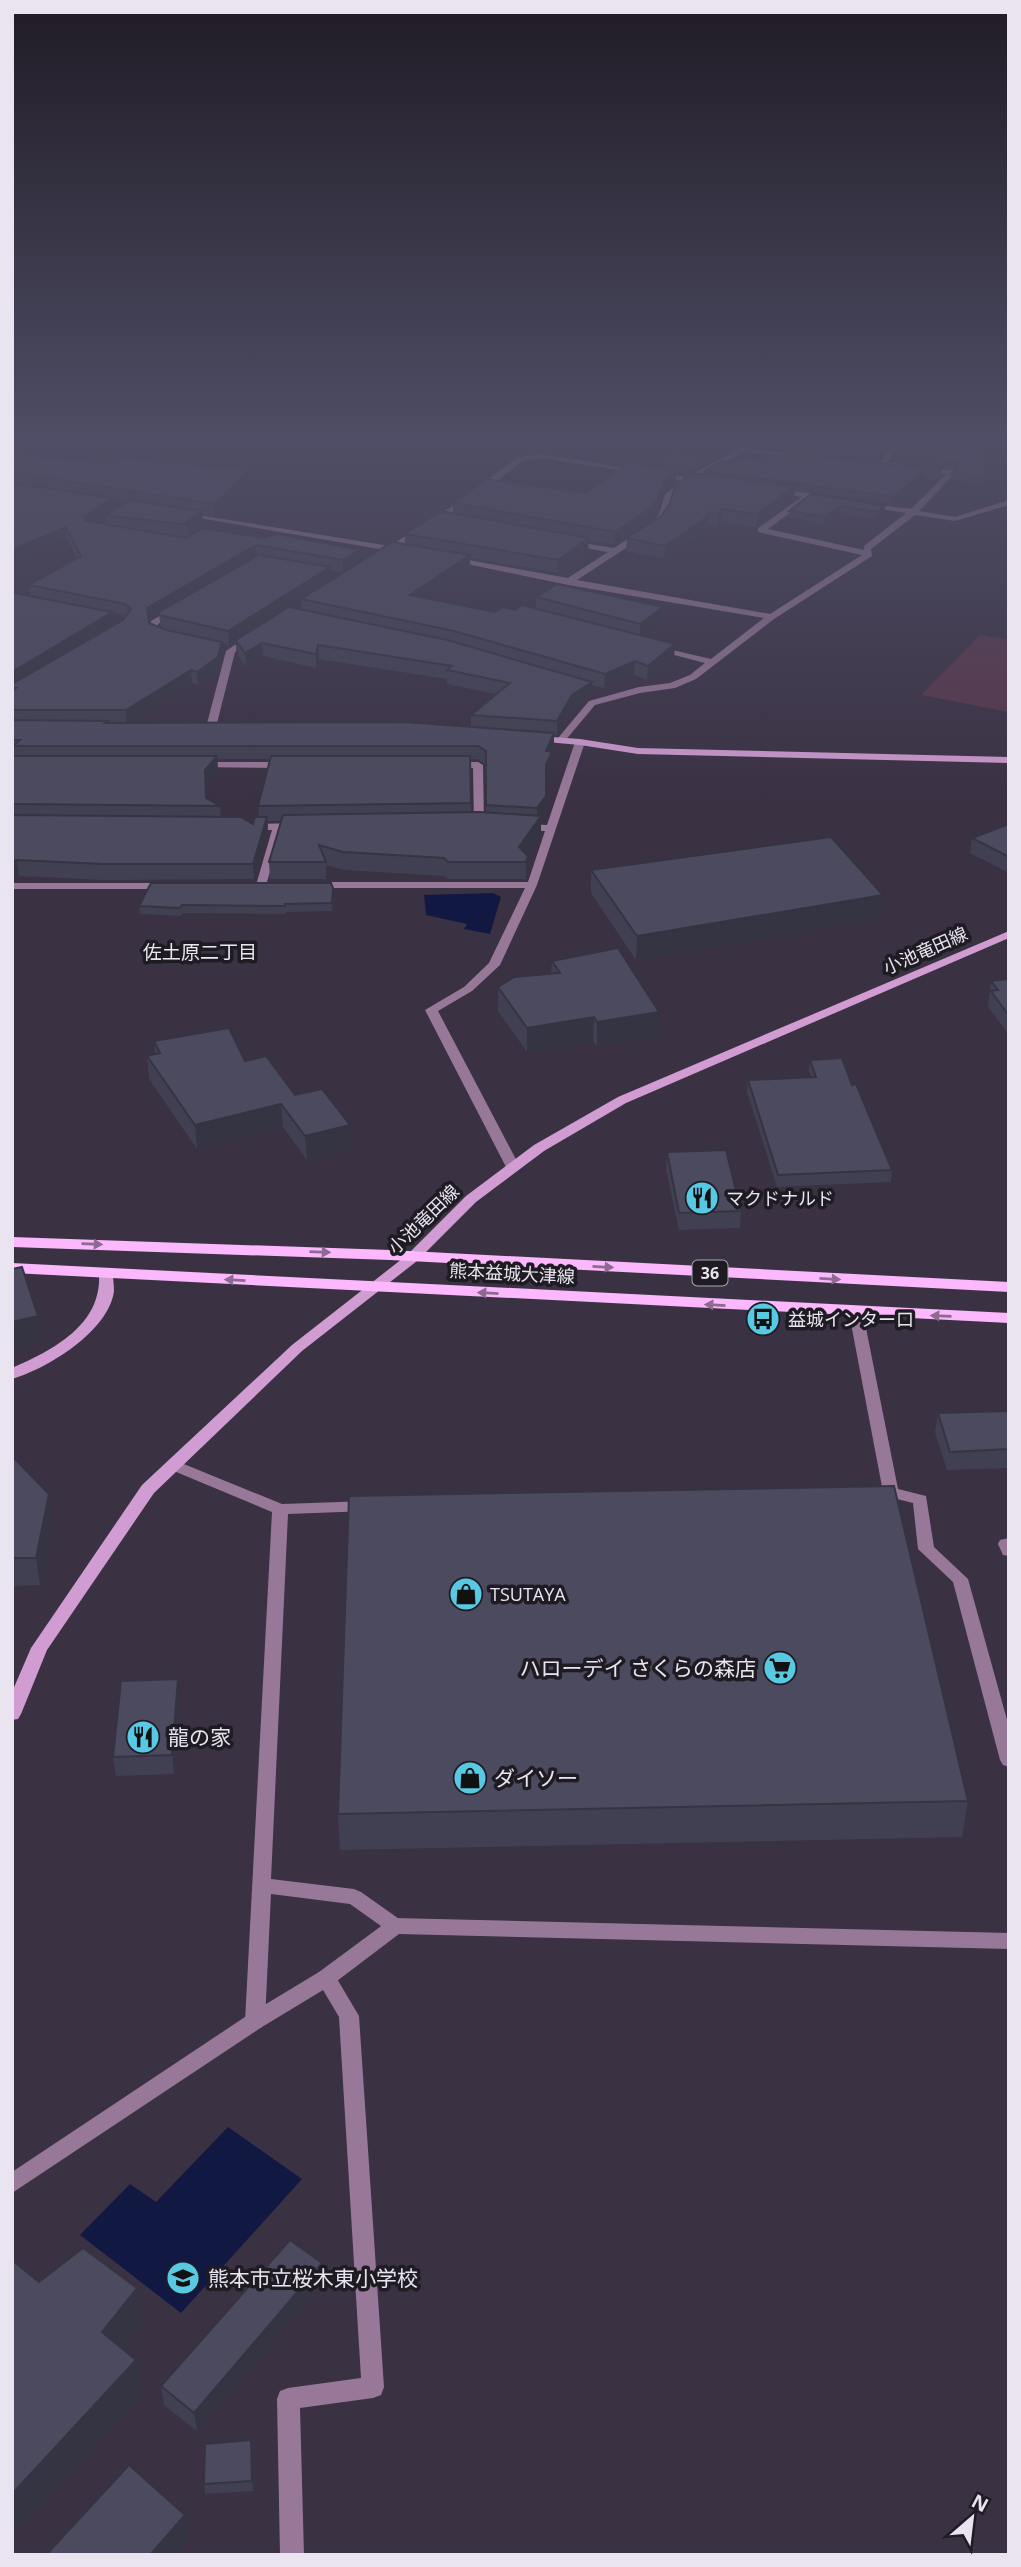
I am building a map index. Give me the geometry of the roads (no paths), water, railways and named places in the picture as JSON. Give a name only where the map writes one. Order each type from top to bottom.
[{"type":"main road","points":[[198,731],[222,731]]},
{"type":"main road","points":[[521,737],[638,751],[1009,760]]},
{"type":"main road","name":"小池竜田線","points":[[12,1714],[39,1648],[148,1489],[296,1349],[412,1258],[471,1199],[540,1148],[622,1100],[1009,934]]},
{"type":"main road","name":"熊本益城大津線","points":[[12,1242],[188,1246],[1009,1287]]},
{"type":"main road","name":"熊本益城大津線","points":[[12,1268],[1009,1318]]},
{"type":"main road","points":[[12,1374],[54,1355],[85,1329],[106,1294],[106,1273]]},
{"type":"street","points":[[465,562],[771,617]]},
{"type":"street","points":[[561,587],[599,562]]},
{"type":"street","points":[[561,740],[592,703],[611,696],[673,685],[693,677],[771,617],[857,562]]},
{"type":"street","points":[[171,638],[154,631],[154,623],[190,602]]},
{"type":"street","points":[[210,731],[231,651],[264,629]]},
{"type":"street","points":[[644,645],[712,662]]},
{"type":"street","points":[[219,648],[231,651]]},
{"type":"street","points":[[598,692],[611,696]]},
{"type":"street","points":[[513,1167],[431,1010],[468,989],[494,965],[532,885],[580,742]]},
{"type":"street","points":[[190,765],[300,765]]},
{"type":"street","points":[[437,765],[478,765],[478,824]]},
{"type":"street","points":[[465,825],[491,825]]},
{"type":"street","points":[[236,826],[304,826]]},
{"type":"street","points":[[515,826],[551,828]]},
{"type":"street","points":[[261,885],[278,827]]},
{"type":"street","points":[[247,885],[274,885]]},
{"type":"street","points":[[302,885],[532,885]]},
{"type":"street","points":[[12,886],[178,886]]},
{"type":"street","points":[[856,1312],[884,1492],[920,1500],[926,1549],[960,1579],[1009,1760]]},
{"type":"street","points":[[174,1465],[280,1509],[391,1506]]},
{"type":"street","points":[[256,2021],[280,1509]]},
{"type":"street","points":[[1009,1543],[1006,1544],[1009,1551]]},
{"type":"street","points":[[261,1885],[354,1897],[395,1926],[1009,1941]]},
{"type":"street","points":[[12,2184],[256,2021],[326,1978],[395,1926]]},
{"type":"street","points":[[292,2555],[288,2399],[373,2388],[349,2016],[326,1978]]},
{"type":"water","points":[[493,893],[501,897],[490,934],[464,929],[467,924],[426,915],[424,895]]},
{"type":"water","points":[[228,2127],[302,2179],[181,2313],[80,2235],[130,2184],[156,2202]]},
{"type":"place","name":"マクドナルド","points":[[702,1198]]},
{"type":"place","name":"益城インター口","points":[[763,1319]]},
{"type":"place","name":"TSUTAYA","points":[[466,1594]]},
{"type":"place","name":"ハローデイ さくらの森店","points":[[780,1668]]},
{"type":"place","name":"龍の家","points":[[143,1737]]},
{"type":"place","name":"ダイソー","points":[[470,1778]]},
{"type":"place","name":"熊本市立桜木東小学校","points":[[183,2278]]},
{"type":"district","name":"佐土原二丁目","points":[[200,952]]}]
